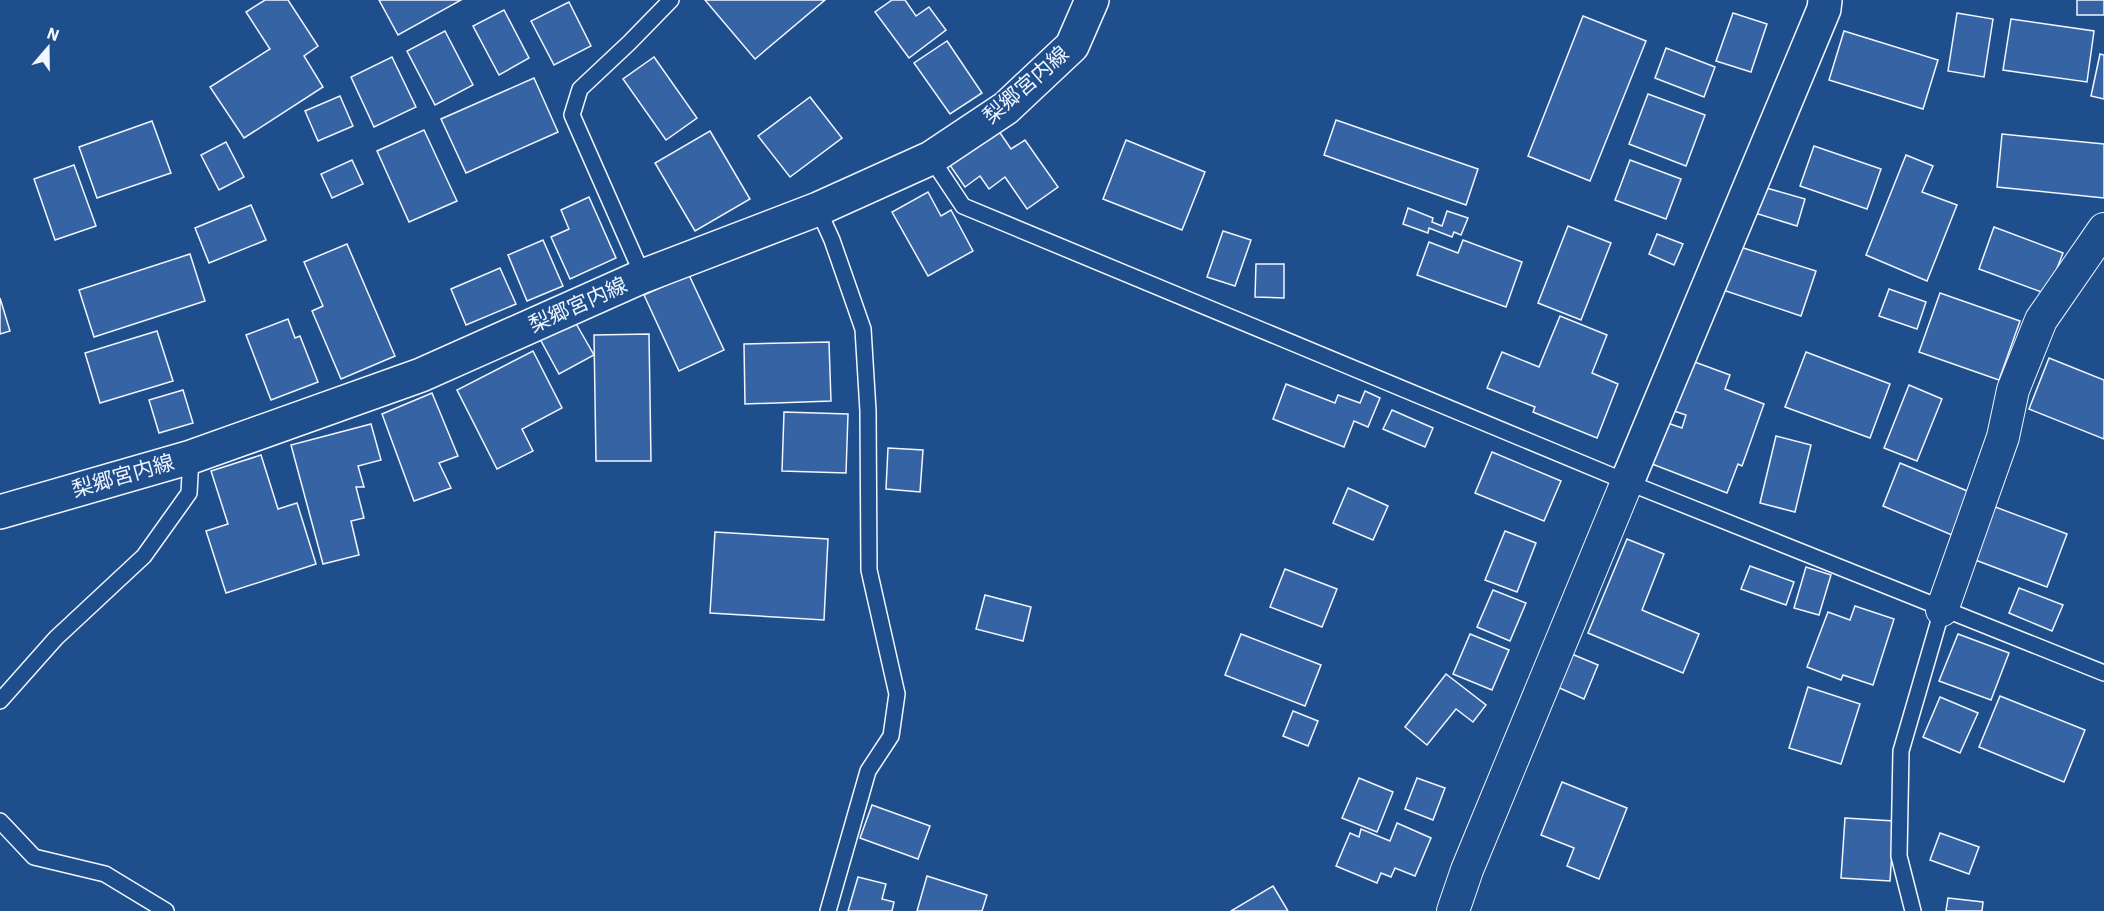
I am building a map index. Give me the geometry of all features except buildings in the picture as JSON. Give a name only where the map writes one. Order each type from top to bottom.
[{"type":"main road","name":"梨郷宮内線","points":[[0,512],[191,457],[421,375],[643,276],[818,209],[931,158],[1006,108],[1072,46],[1092,0]]},
{"type":"main road","points":[[1627,482],[1824,9],[1825,0]]},
{"type":"street","points":[[1942,610],[2003,437],[2013,390],[2041,320],[2104,229]]},
{"type":"street","points":[[1453,911],[1467,870],[1627,482]]},
{"type":"lane","points":[[643,276],[572,115],[580,89],[670,0]]},
{"type":"lane","points":[[931,158],[963,206],[1627,482],[2104,673]]},
{"type":"lane","points":[[818,209],[832,240],[863,328],[868,411],[869,570],[897,694],[891,736],[868,771],[828,911]]},
{"type":"lane","points":[[0,700],[56,638],[144,556],[189,493],[191,457]]},
{"type":"lane","points":[[1913,911],[1899,856],[1901,751],[1942,610]]},
{"type":"lane","points":[[0,821],[34,857],[105,874],[166,911]]}]
